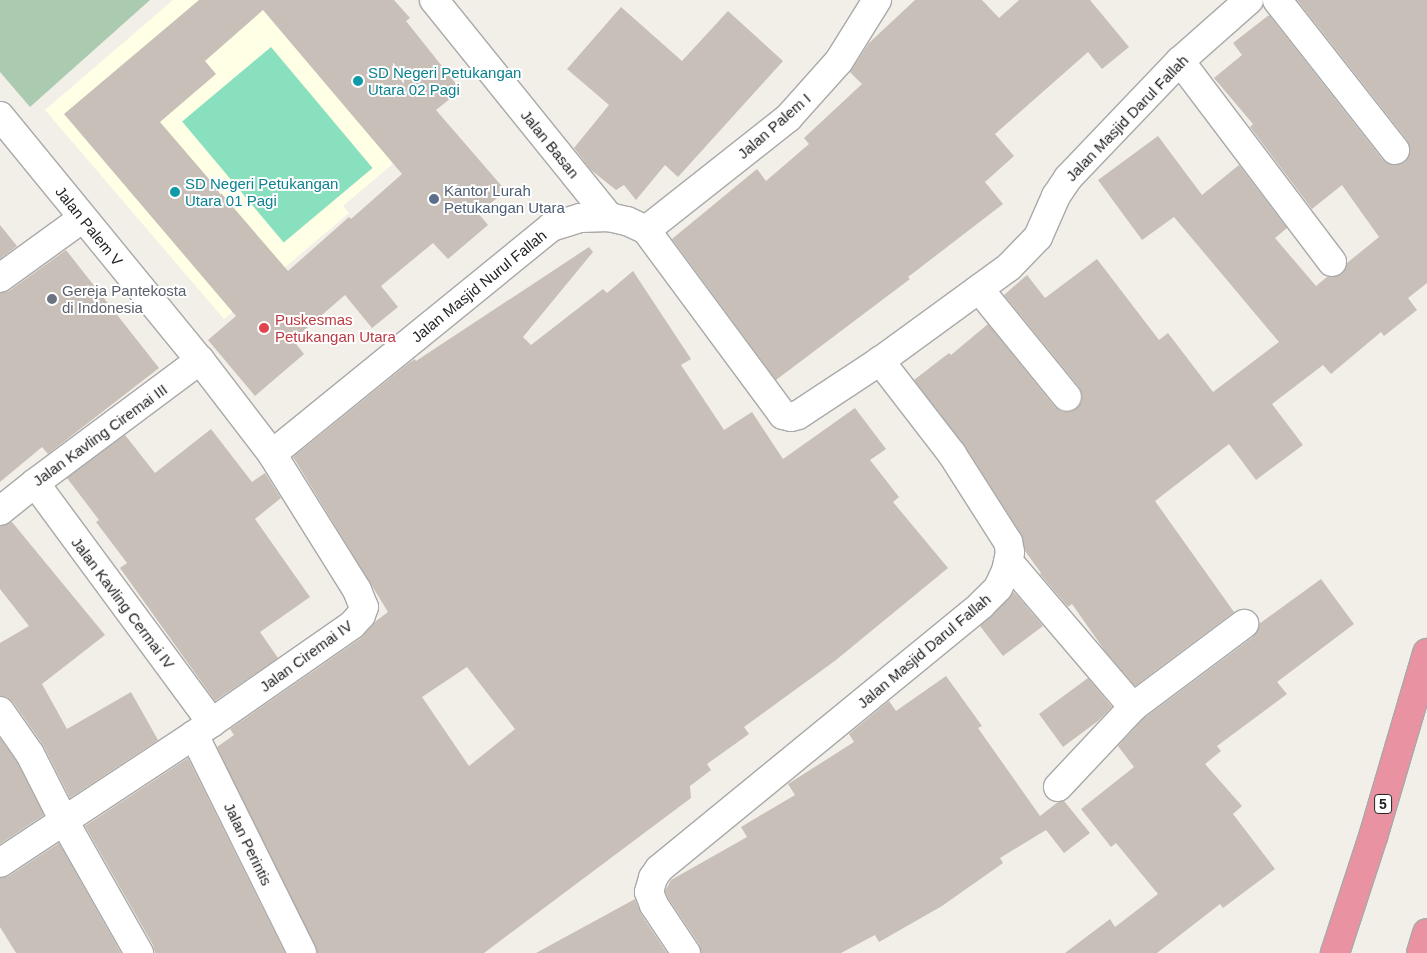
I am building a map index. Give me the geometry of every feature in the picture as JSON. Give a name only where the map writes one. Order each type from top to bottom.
[{"type":"highway","name":"5","points":[[1335,953],[1373,837],[1427,653]]},
{"type":"highway","points":[[1421,953],[1427,933]]},
{"type":"street","name":"Jalan Basan","points":[[434,0],[609,217]]},
{"type":"street","name":"Jalan Palem I","points":[[646,230],[788,118],[839,61],[877,0]]},
{"type":"street","name":"Jalan Masjid Darul Fallah","points":[[880,361],[1009,267],[1038,237],[1056,196],[1068,178],[1180,61],[1250,0]]},
{"type":"street","points":[[1277,0],[1395,150]]},
{"type":"street","points":[[1180,61],[1332,262]]},
{"type":"street","name":"Jalan Palem V","points":[[0,116],[200,360],[272,454]]},
{"type":"street","name":"Jalan Masjid Nurul Fallah","points":[[272,454],[551,227],[580,218],[609,217],[627,221],[646,230]]},
{"type":"street","points":[[0,278],[83,218]]},
{"type":"street","points":[[646,230],[783,415],[790,417],[798,415],[880,361],[952,454],[1008,542],[1009,562],[1133,707]]},
{"type":"street","points":[[979,289],[1067,397]]},
{"type":"street","name":"Jalan Kavling Ciremai III","points":[[0,511],[34,483],[200,360]]},
{"type":"street","name":"Jalan Ciremai IV","points":[[203,729],[352,625],[361,616],[364,607],[357,590],[272,454]]},
{"type":"street","name":"Jalan Kavling Cermai IV","points":[[34,483],[203,729]]},
{"type":"street","name":"Jalan Masjid Darul Fallah","points":[[686,953],[654,905],[649,892],[653,878],[659,869],[981,605],[998,588],[1009,562]]},
{"type":"street","points":[[1058,787],[1133,707],[1244,624]]},
{"type":"street","points":[[0,711],[30,754],[64,822],[139,953]]},
{"type":"street","points":[[0,863],[203,729]]},
{"type":"street","name":"Jalan Perintis","points":[[203,729],[302,953]]},
{"type":"shaded area","points":[[0,0],[150,0],[30,107],[0,72]]},
{"type":"shaded area","points":[[173,0],[337,0],[441,123],[343,206],[349,213],[224,319],[45,110]]},
{"type":"green space","points":[[271,47],[373,168],[284,243],[182,122]]},
{"type":"building","points":[[199,0],[394,0],[410,18],[406,21],[461,90],[436,110],[506,191],[478,213],[488,225],[448,259],[433,243],[381,286],[398,307],[372,328],[345,295],[293,340],[304,354],[255,396],[208,340],[236,316],[64,114]],"holes":[[[263,10],[402,174],[351,219],[349,217],[288,271],[160,122],[216,74],[205,61]]]},
{"type":"building","points":[[915,0],[982,0],[999,18],[1019,0],[1090,0],[1129,47],[1102,69],[1088,52],[995,134],[1014,156],[985,182],[1003,204],[908,277],[910,279],[776,380],[672,239],[757,169],[766,181],[809,144],[804,138],[862,84],[850,72],[869,43]]},
{"type":"building","points":[[1297,0],[1427,0],[1427,283],[1408,298],[1417,310],[1384,336],[1381,332],[1331,374],[1323,365],[1272,404],[1303,445],[1256,480],[1229,444],[1155,501],[1234,612],[1135,686],[1105,651],[1072,604],[1068,607],[1040,574],[1025,551],[1021,534],[965,446],[914,380],[949,353],[951,355],[988,324],[1055,407],[1062,412],[1070,412],[1076,409],[1082,402],[1082,394],[1079,387],[1004,295],[1027,275],[1045,298],[1097,259],[1159,340],[1168,333],[1213,392],[1279,342],[1174,217],[1142,240],[1098,180],[1158,136],[1202,195],[1239,165],[1287,228],[1275,238],[1316,286],[1327,277],[1342,274],[1347,263],[1379,237],[1342,185],[1312,209],[1250,127],[1253,124],[1214,78],[1242,55],[1233,43],[1269,15],[1383,160],[1389,164],[1397,165],[1405,162],[1409,156],[1410,148],[1407,140]]},
{"type":"building","points":[[621,7],[682,61],[728,11],[783,61],[678,177],[665,165],[636,200],[624,185],[616,190],[591,170],[574,148],[609,105],[567,69]]},
{"type":"building","points":[[0,225],[17,246],[0,259]]},
{"type":"building","points":[[589,247],[593,252],[523,337],[531,345],[603,289],[607,293],[633,271],[691,359],[681,365],[724,430],[752,412],[783,459],[855,408],[886,449],[870,460],[899,497],[893,502],[948,568],[836,660],[744,727],[749,734],[707,764],[711,770],[690,786],[691,798],[484,953],[317,953],[217,747],[234,735],[230,729],[361,638],[376,621],[388,612],[293,457],[409,363],[415,359],[416,361]],"holes":[[[467,667],[515,729],[469,766],[422,697]]]},
{"type":"building","points":[[66,250],[159,368],[48,454],[42,447],[0,482],[0,293],[9,291]]},
{"type":"building","points":[[211,429],[252,482],[265,473],[281,498],[255,519],[310,597],[260,632],[278,658],[215,701],[120,568],[127,563],[96,522],[99,520],[67,478],[125,435],[155,473]]},
{"type":"building","points":[[12,522],[105,635],[42,684],[67,729],[131,692],[158,740],[70,798],[43,745],[13,702],[7,697],[0,696],[0,643],[29,626],[0,589],[0,526]]},
{"type":"building","points":[[1321,579],[1354,624],[1277,682],[1287,694],[1217,746],[1221,751],[1205,764],[1242,806],[1233,814],[1275,869],[1223,908],[1220,904],[1157,953],[1065,953],[1110,919],[1115,927],[1158,894],[1116,843],[1111,847],[1081,809],[1134,767],[1118,746],[1143,719],[1253,637],[1259,624]]},
{"type":"building","points":[[1014,592],[1043,626],[1003,656],[980,626]]},
{"type":"building","points":[[946,676],[982,726],[978,728],[1040,816],[1058,802],[1064,801],[1090,833],[1064,853],[1046,830],[1000,858],[1003,863],[942,906],[879,942],[875,935],[841,953],[701,953],[699,944],[665,891],[671,880],[747,837],[741,827],[795,795],[788,784],[854,742],[849,734],[889,701],[896,711]]},
{"type":"building","points":[[1088,678],[1112,707],[1098,721],[1063,747],[1039,714]]},
{"type":"building","points":[[0,738],[17,762],[44,815],[0,844]]},
{"type":"building","points":[[188,758],[285,953],[155,953],[153,945],[85,826]]},
{"type":"building","points":[[59,843],[121,953],[16,953],[0,927],[0,878],[9,876]]},
{"type":"building","points":[[635,899],[641,914],[667,953],[536,953]]},
{"type":"place","name":"SD Negeri Petukangan Utara 02 Pagi","points":[[358,81]]},
{"type":"place","name":"SD Negeri Petukangan Utara 01 Pagi","points":[[175,192]]},
{"type":"place","name":"Kantor Lurah Petukangan Utara","points":[[434,199]]},
{"type":"place","name":"Gereja Pantekosta di Indonesia","points":[[52,299]]},
{"type":"place","name":"Puskesmas Petukangan Utara","points":[[264,328]]}]
